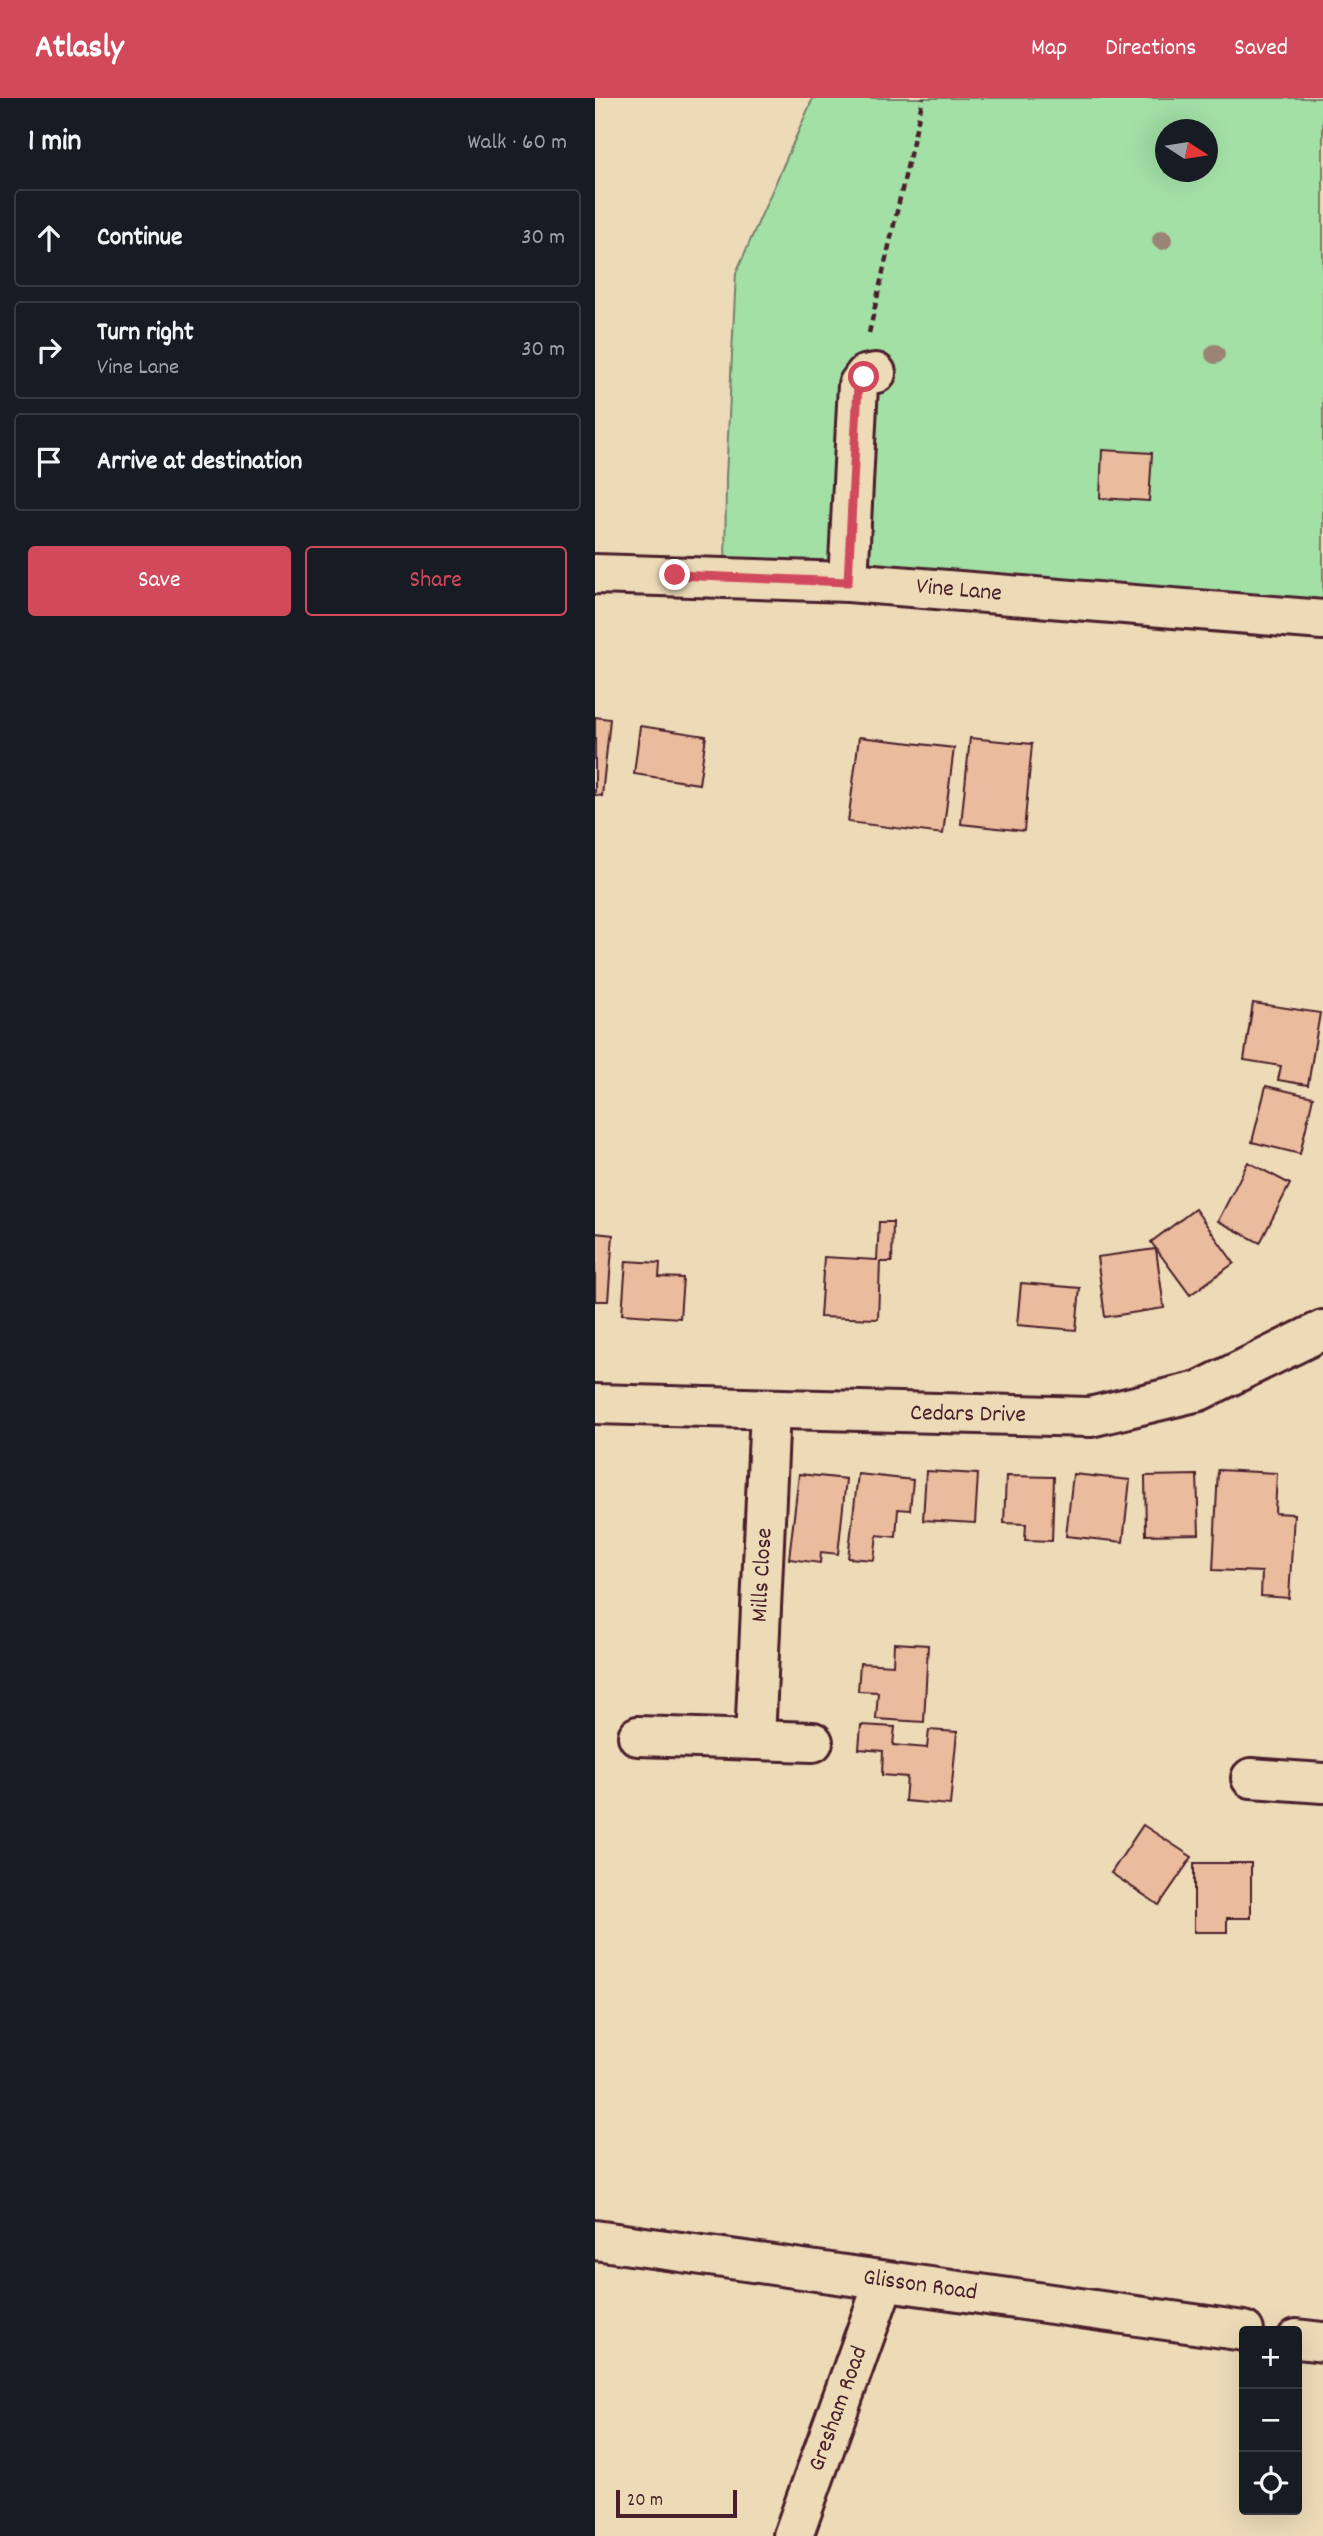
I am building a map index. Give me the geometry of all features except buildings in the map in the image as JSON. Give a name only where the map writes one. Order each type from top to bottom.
[{"type":"street","points":[[848,582],[851,518],[867,379]]},
{"type":"street","points":[[851,518],[863,486],[875,472]]},
{"type":"street","name":"Vine Lane","points":[[595,574],[848,582],[1323,620]]},
{"type":"street","name":"Cedars Drive","points":[[595,1404],[1090,1418],[1199,1391],[1323,1330]]},
{"type":"street","name":"Mills Close","points":[[755,1740],[770,1410]]},
{"type":"street","points":[[638,1736],[813,1742]]},
{"type":"street","points":[[1251,1778],[1323,1783]]},
{"type":"street","name":"Glisson Road","points":[[595,2240],[1239,2330]]},
{"type":"street","name":"Gresham Road","points":[[793,2536],[884,2282]]},
{"type":"street","points":[[1302,2340],[1323,2342]]},
{"type":"path","points":[[867,379],[923,98]]},
{"type":"green space","points":[[813,98],[1323,98],[1323,602],[725,577],[726,477],[736,273]]},
{"type":"route","points":[[675,575],[848,582],[858,385],[864,377]]}]
